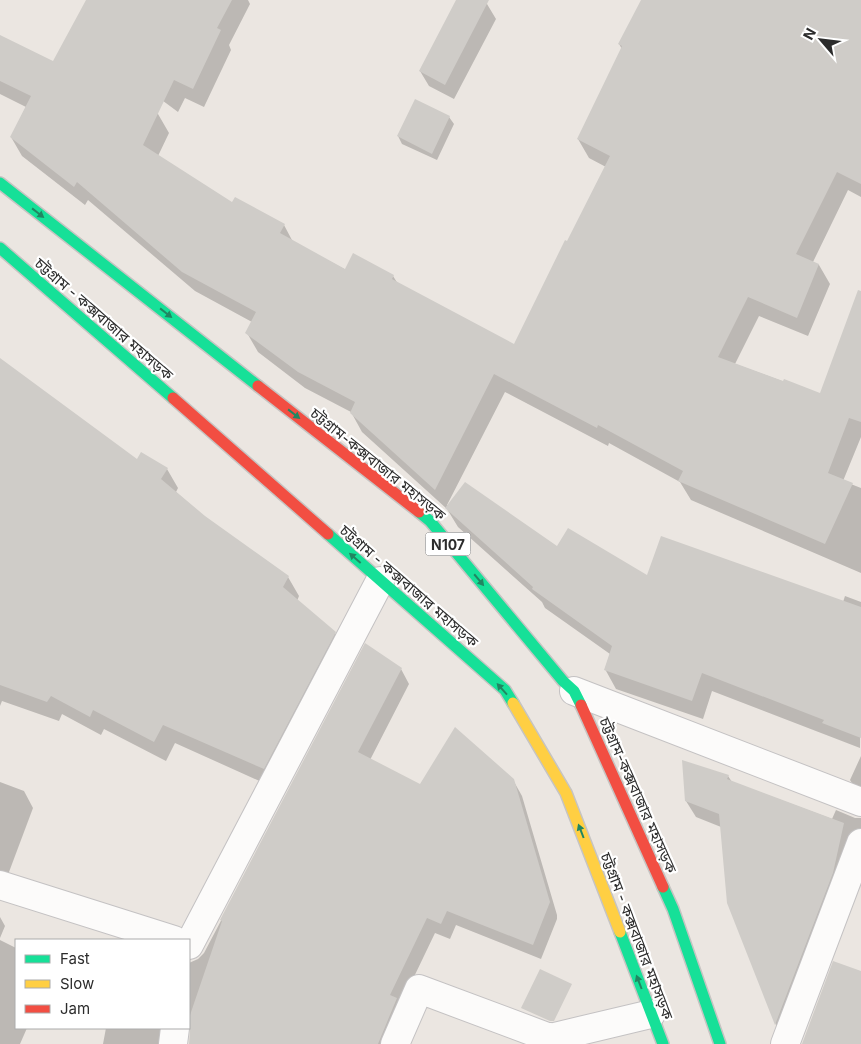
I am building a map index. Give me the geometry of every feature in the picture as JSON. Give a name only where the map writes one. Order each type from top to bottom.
[{"type":"highway","name":"চট্টগ্রাম-কক্সবাজার মহাসড়ক","points":[[0,183],[430,521],[563,681],[574,691],[673,909],[720,1044]]},
{"type":"highway","name":"চট্টগ্রাম - কক্সবাজার মহাসড়ক","points":[[0,248],[505,690],[566,793],[663,1044]]},
{"type":"street","points":[[188,939],[380,580]]},
{"type":"street","points":[[574,691],[861,802]]},
{"type":"street","points":[[785,1044],[861,843]]},
{"type":"street","points":[[0,885],[166,939]]},
{"type":"street","points":[[395,1044],[420,989],[550,1038],[651,1014]]},
{"type":"street","points":[[173,1044],[175,1029]]},
{"type":"building","points":[[86,0],[232,0],[217,28],[221,30],[193,89],[174,80],[143,145],[232,202],[235,197],[285,224],[280,233],[345,269],[353,253],[394,275],[392,279],[514,344],[565,240],[567,241],[610,156],[577,139],[622,46],[618,44],[641,0],[861,0],[861,184],[837,172],[796,254],[819,264],[797,318],[748,297],[718,357],[820,393],[858,290],[861,291],[861,422],[849,418],[828,473],[853,483],[825,544],[678,481],[683,471],[598,425],[597,428],[494,374],[435,490],[350,413],[355,402],[298,372],[245,333],[256,312],[182,272],[77,182],[74,187],[10,137],[31,96],[0,81],[0,35],[53,61]]},
{"type":"building","points":[[456,0],[489,0],[445,85],[419,71]]},
{"type":"building","points":[[415,99],[450,116],[432,154],[397,136]]},
{"type":"building","points":[[0,358],[137,459],[141,452],[168,468],[161,479],[205,516],[289,576],[283,587],[336,632],[264,769],[163,725],[154,742],[93,710],[90,717],[51,696],[47,702],[0,685]]},
{"type":"building","points":[[465,482],[557,546],[568,528],[647,575],[661,536],[861,607],[861,738],[822,723],[824,720],[702,673],[692,701],[604,670],[612,646],[532,589],[533,587],[445,508]]},
{"type":"building","points":[[365,643],[402,668],[358,752],[420,784],[455,727],[514,779],[550,902],[533,945],[447,911],[441,924],[427,918],[390,995],[397,998],[378,1044],[189,1044],[190,1015],[222,921],[220,920]]},
{"type":"building","points":[[682,760],[729,775],[727,779],[844,823],[833,873],[775,1025],[727,903],[719,814],[685,801]]},
{"type":"building","points":[[833,961],[861,971],[861,1044],[802,1044]]},
{"type":"building","points":[[540,969],[572,984],[554,1021],[521,1008]]},
{"type":"traffic: fast","points":[[0,183],[258,386]]},
{"type":"traffic: fast","points":[[0,248],[173,398]]},
{"type":"traffic: fast","points":[[419,512],[430,521],[563,681],[574,691],[581,705]]},
{"type":"traffic: fast","points":[[328,534],[505,690],[513,703]]},
{"type":"traffic: fast","points":[[663,887],[673,909],[720,1044]]},
{"type":"traffic: fast","points":[[620,932],[663,1044]]},
{"type":"traffic: slow","points":[[513,703],[566,793],[620,932]]},
{"type":"traffic: jam","points":[[258,386],[419,512]]},
{"type":"traffic: jam","points":[[173,398],[328,534]]},
{"type":"traffic: jam","points":[[581,705],[663,887]]}]
